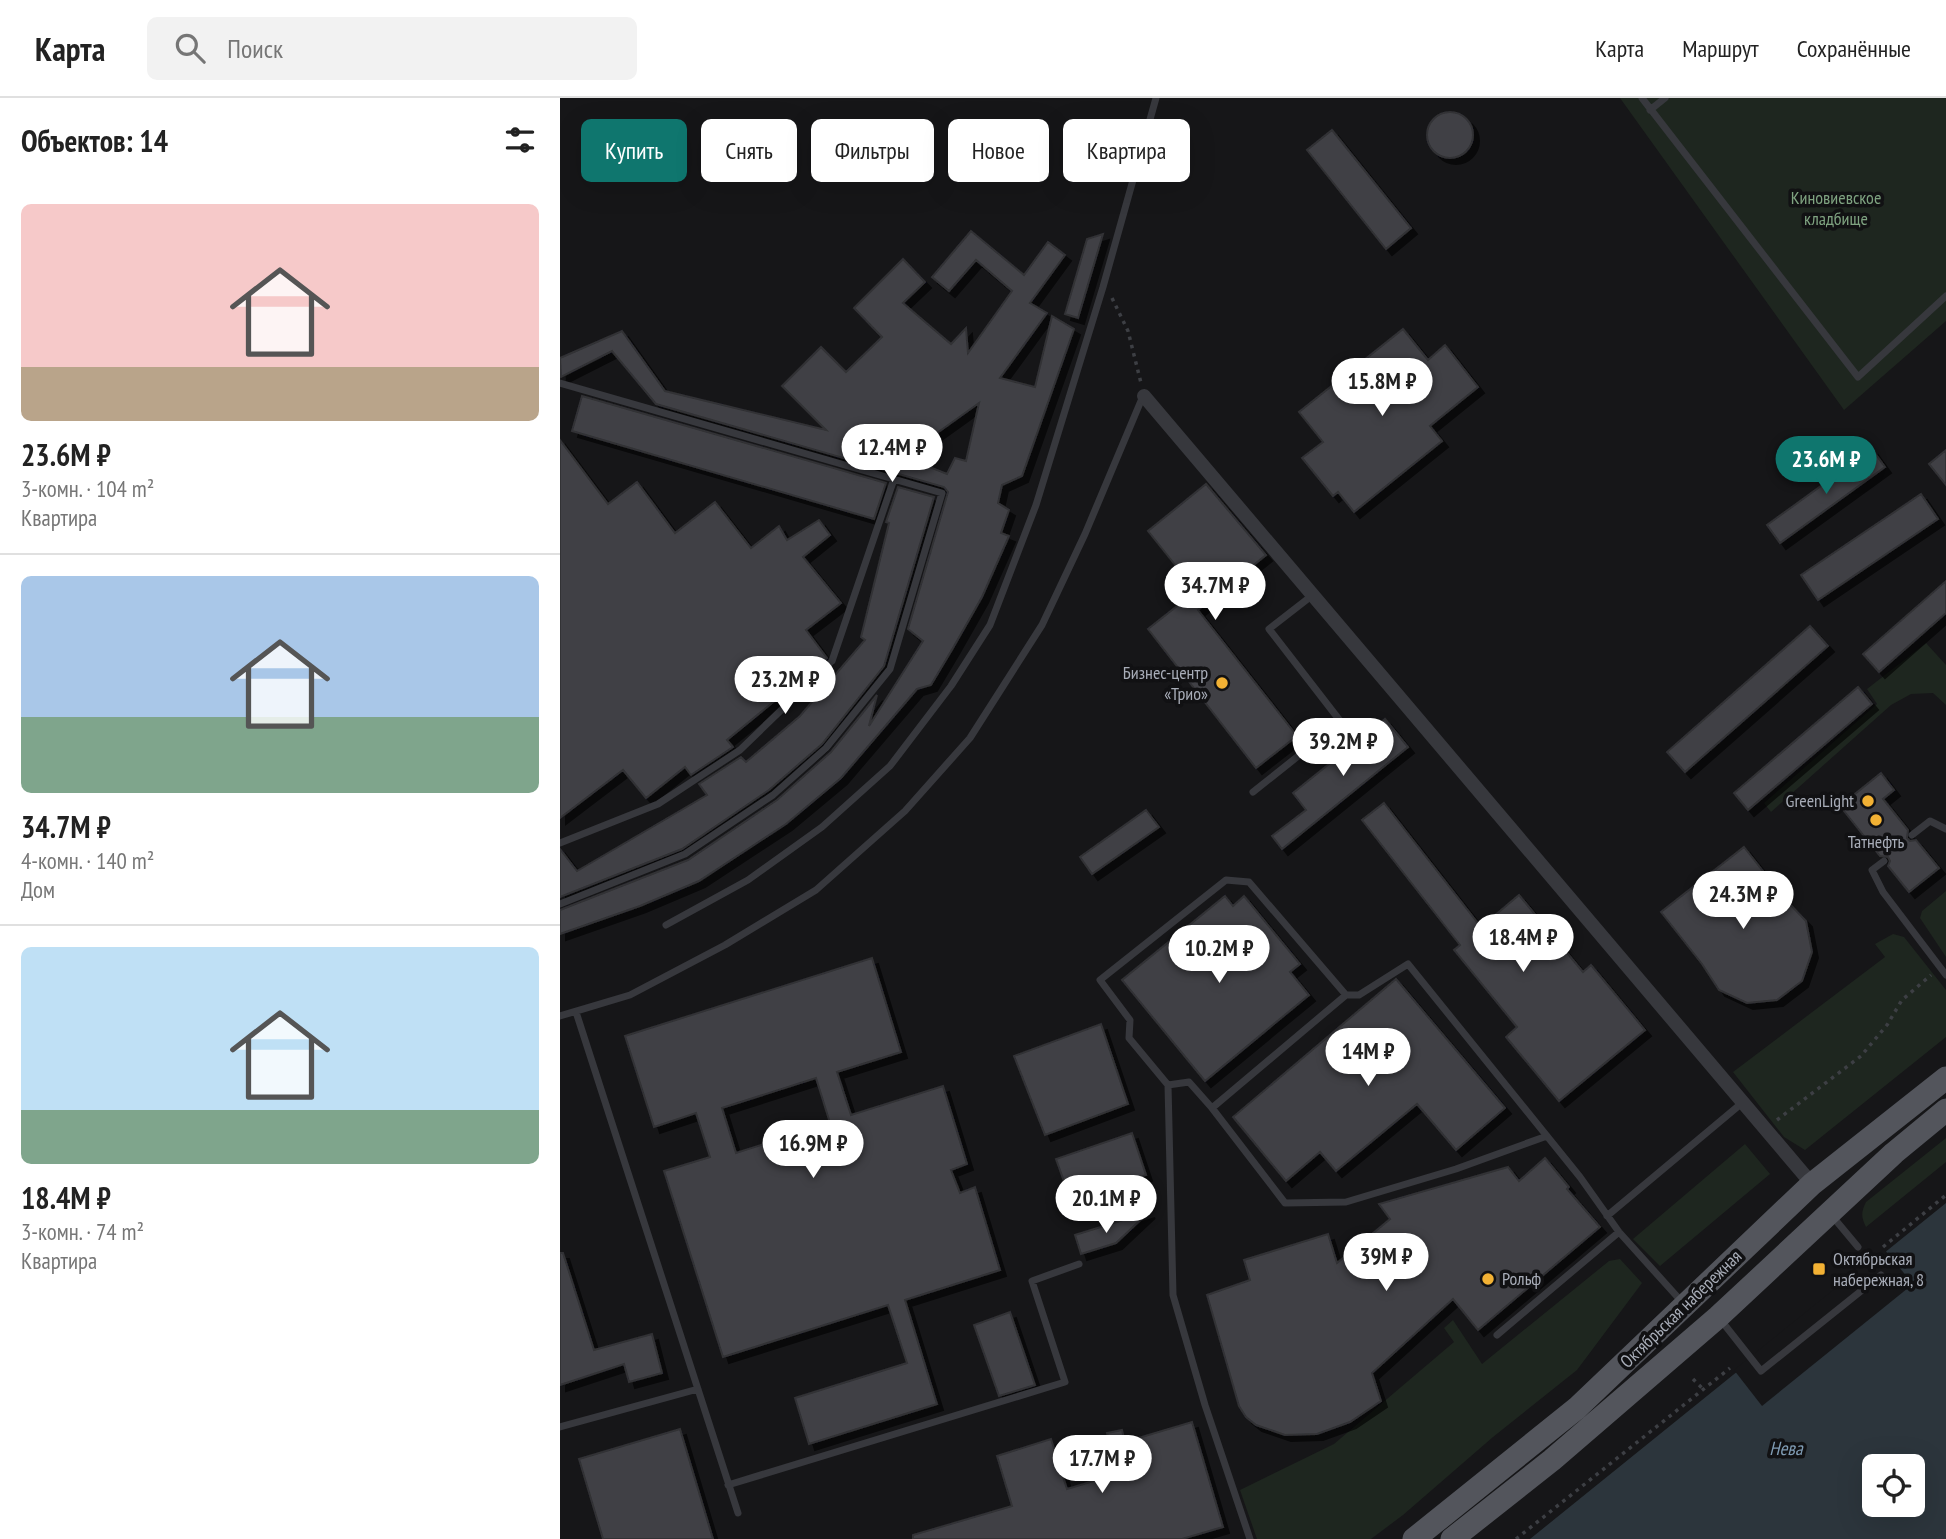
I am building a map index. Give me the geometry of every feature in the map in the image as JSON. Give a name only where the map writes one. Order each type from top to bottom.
[{"type":"main road","name":"Октябрьская набережная","points":[[1414,1539],[1577,1408],[1812,1184],[1946,1078]]},
{"type":"main road","name":"Октябрьская набережная","points":[[1452,1539],[1552,1460],[1718,1317],[1894,1153],[1946,1110]]},
{"type":"street","points":[[1144,396],[1812,1184]]},
{"type":"lane","points":[[666,925],[748,880],[822,827],[890,766],[951,686],[990,625],[1036,505],[1103,287],[1156,98]]},
{"type":"lane","points":[[1642,98],[1858,377],[1946,296]]},
{"type":"lane","points":[[1650,110],[1665,98]]},
{"type":"lane","points":[[560,383],[942,493],[890,669],[826,748],[773,795],[685,854],[560,904]]},
{"type":"lane","points":[[560,1016],[630,995],[759,925],[816,890],[905,811],[970,738],[1042,625],[1085,534],[1144,396]]},
{"type":"lane","points":[[560,843],[658,804],[740,750],[832,661],[894,478]]},
{"type":"lane","points":[[1253,792],[1341,722],[1269,629],[1314,594]]},
{"type":"lane","points":[[1912,835],[1930,821],[1946,829]]},
{"type":"lane","points":[[1884,861],[1872,870],[1883,892],[1946,975]]},
{"type":"lane","points":[[1251,1539],[1205,1405],[1173,1295],[1168,1085],[1129,1038],[1130,1020],[1100,981],[1226,880],[1249,882],[1346,995]]},
{"type":"lane","points":[[1212,1108],[1346,995],[1359,995],[1408,964],[1580,1177],[1619,1232],[1685,1306]]},
{"type":"lane","points":[[576,1012],[738,1513]]},
{"type":"lane","points":[[1168,1085],[1189,1082],[1285,1203],[1346,1202],[1456,1169],[1547,1136]]},
{"type":"lane","points":[[1607,1216],[1742,1103]]},
{"type":"lane","points":[[1830,1213],[1857,1247]]},
{"type":"lane","points":[[1497,1335],[1619,1232]]},
{"type":"lane","points":[[729,1485],[1065,1382],[1032,1281],[1079,1264]]},
{"type":"lane","points":[[1718,1317],[1761,1371],[1881,1275]]},
{"type":"lane","points":[[560,1427],[698,1390]]},
{"type":"path","points":[[1103,287],[1114,300],[1128,331],[1144,396]]},
{"type":"path","points":[[1764,1129],[1861,1056],[1887,1025],[1902,1000],[1940,967]]},
{"type":"path","points":[[1882,1247],[1946,1195]]},
{"type":"path","points":[[1516,1539],[1730,1368]]},
{"type":"path","points":[[1693,1379],[1703,1389]]},
{"type":"green space","name":"Киновиевское кладбище","points":[[1620,98],[1946,98],[1946,321],[1844,410]]},
{"type":"green space","points":[[1926,643],[1946,665],[1946,705],[1933,693],[1911,694],[1891,705],[1771,812],[1764,803],[1877,704],[1867,689]]},
{"type":"green space","points":[[1946,891],[1946,957],[1920,918],[1922,911]]},
{"type":"green space","points":[[1893,934],[1904,937],[1946,990],[1946,1037],[1805,1150],[1784,1137],[1733,1072],[1885,957],[1875,944]]},
{"type":"green space","points":[[1946,1138],[1946,1162],[1866,1227],[1862,1214],[1866,1202]]},
{"type":"green space","points":[[1745,1144],[1770,1174],[1660,1266],[1633,1239]]},
{"type":"green space","points":[[1620,1259],[1642,1283],[1577,1370],[1493,1437],[1403,1515],[1371,1539],[1257,1539],[1240,1490],[1334,1444],[1454,1342],[1444,1328],[1453,1320],[1482,1364],[1609,1261]]},
{"type":"water","name":"Нева","points":[[1946,1203],[1946,1539],[1530,1539]]},
{"type":"pier","points":[[1884,1249],[1913,1284],[1762,1406],[1734,1370]]},
{"type":"building","points":[[1450,112],[1466,119],[1473,135],[1466,151],[1450,158],[1434,151],[1427,135],[1434,119]]},
{"type":"building","points":[[1332,130],[1411,228],[1386,249],[1307,150]]},
{"type":"building","points":[[971,231],[1024,275],[1048,242],[1065,255],[1030,303],[1047,313],[1000,378],[1035,387],[1052,316],[1074,329],[1022,476],[1002,485],[998,503],[1009,510],[1001,533],[1009,536],[982,597],[931,685],[917,689],[841,778],[786,824],[699,881],[640,906],[560,934],[560,910],[688,860],[777,800],[831,752],[877,695],[869,726],[923,641],[908,629],[948,492],[944,487],[656,404],[612,351],[561,377],[560,358],[622,331],[665,391],[826,430],[782,386],[821,347],[846,372],[882,337],[854,308],[903,259],[925,282],[903,303],[951,344],[966,328],[968,353],[1012,291],[976,260],[949,291],[932,277]],"holes":[[[979,403],[966,461],[955,458],[947,474],[917,462],[922,447],[919,446]]]},
{"type":"building","points":[[1103,234],[1078,318],[1065,314],[1087,239]]},
{"type":"building","points":[[1403,329],[1428,360],[1445,345],[1478,387],[1430,426],[1442,441],[1354,512],[1338,492],[1333,496],[1302,458],[1323,442],[1299,412]]},
{"type":"building","points":[[582,396],[886,483],[874,519],[572,431]]},
{"type":"building","points":[[560,440],[608,504],[637,482],[675,533],[715,502],[751,548],[779,526],[787,540],[819,520],[830,535],[803,557],[841,603],[806,630],[827,658],[727,740],[733,747],[691,775],[685,767],[646,798],[623,770],[560,818]]},
{"type":"building","points":[[1872,449],[1885,467],[1780,543],[1767,525]]},
{"type":"building","points":[[1946,450],[1946,485],[1929,464]]},
{"type":"building","points":[[1206,484],[1266,555],[1198,610],[1297,736],[1256,768],[1148,629],[1196,591],[1148,531]]},
{"type":"building","points":[[898,487],[934,497],[884,666],[822,744],[769,790],[682,849],[560,897],[560,849],[577,871],[707,795],[699,784],[741,757],[746,762],[800,716],[865,640],[861,637],[889,523],[886,522]]},
{"type":"building","points":[[1921,494],[1938,519],[1818,600],[1801,575]]},
{"type":"building","points":[[1946,581],[1946,613],[1879,672],[1863,654]]},
{"type":"building","points":[[1810,626],[1828,646],[1685,772],[1667,752]]},
{"type":"building","points":[[1858,687],[1872,704],[1748,810],[1734,793]]},
{"type":"building","points":[[1385,719],[1408,747],[1282,849],[1272,836],[1306,810],[1293,793]]},
{"type":"building","name":"Татнефть","points":[[1881,773],[1894,790],[1883,799],[1908,830],[1907,838],[1910,841],[1916,840],[1939,868],[1909,892],[1888,866],[1888,857],[1880,856],[1840,806]]},
{"type":"building","points":[[1384,803],[1481,927],[1519,895],[1583,972],[1591,965],[1645,1030],[1559,1101],[1506,1037],[1517,1027],[1454,950],[1460,945],[1362,820]]},
{"type":"building","points":[[1146,810],[1159,827],[1092,874],[1080,857]]},
{"type":"building","points":[[1744,847],[1806,921],[1812,952],[1802,981],[1777,1000],[1747,1003],[1719,990],[1661,912]]},
{"type":"building","points":[[1225,896],[1233,906],[1244,896],[1300,964],[1290,972],[1309,995],[1205,1081],[1122,980]]},
{"type":"building","points":[[872,958],[901,1052],[837,1072],[851,1115],[943,1086],[967,1164],[951,1170],[960,1193],[975,1187],[1000,1270],[905,1300],[937,1404],[809,1444],[795,1398],[907,1363],[888,1305],[723,1357],[664,1171],[710,1157],[696,1113],[654,1127],[625,1036]],"holes":[[[816,1078],[830,1123],[736,1153],[722,1108]]]},
{"type":"building","points":[[1396,979],[1505,1108],[1456,1150],[1417,1104],[1336,1171],[1320,1152],[1286,1181],[1233,1117]]},
{"type":"building","points":[[1101,1024],[1128,1104],[1045,1135],[1014,1056]]},
{"type":"building","points":[[1132,1133],[1146,1175],[1071,1201],[1056,1159]]},
{"type":"building","points":[[1545,1158],[1569,1187],[1567,1189],[1600,1227],[1478,1330],[1453,1299],[1372,1373],[1381,1401],[1350,1422],[1317,1434],[1285,1435],[1256,1425],[1246,1417],[1239,1406],[1207,1295],[1250,1280],[1244,1260],[1328,1234],[1337,1263],[1390,1219],[1379,1204],[1508,1167],[1519,1181]]},
{"type":"building","points":[[1149,1212],[1116,1243],[1081,1254],[1075,1235]]},
{"type":"building","points":[[560,1253],[563,1253],[594,1350],[652,1334],[662,1373],[629,1382],[624,1364],[560,1385]]},
{"type":"building","points":[[1010,1312],[1035,1385],[999,1396],[974,1325]]},
{"type":"building","points":[[1192,1422],[1223,1527],[1182,1539],[913,1539],[913,1535],[1012,1506],[997,1456],[1051,1439],[1067,1489],[1117,1474],[1107,1433],[1122,1430],[1125,1442]]},
{"type":"building","points":[[680,1429],[713,1539],[603,1539],[579,1459]]},
{"type":"place","name":"Бизнес-центр «Трио»","points":[[1222,683]]},
{"type":"place","name":"GreenLight","points":[[1868,801]]},
{"type":"place","name":"Татнефть","points":[[1876,820]]},
{"type":"place","name":"Октябрьская набережная, 8","points":[[1819,1269]]},
{"type":"place","name":"Рольф","points":[[1488,1279]]}]
